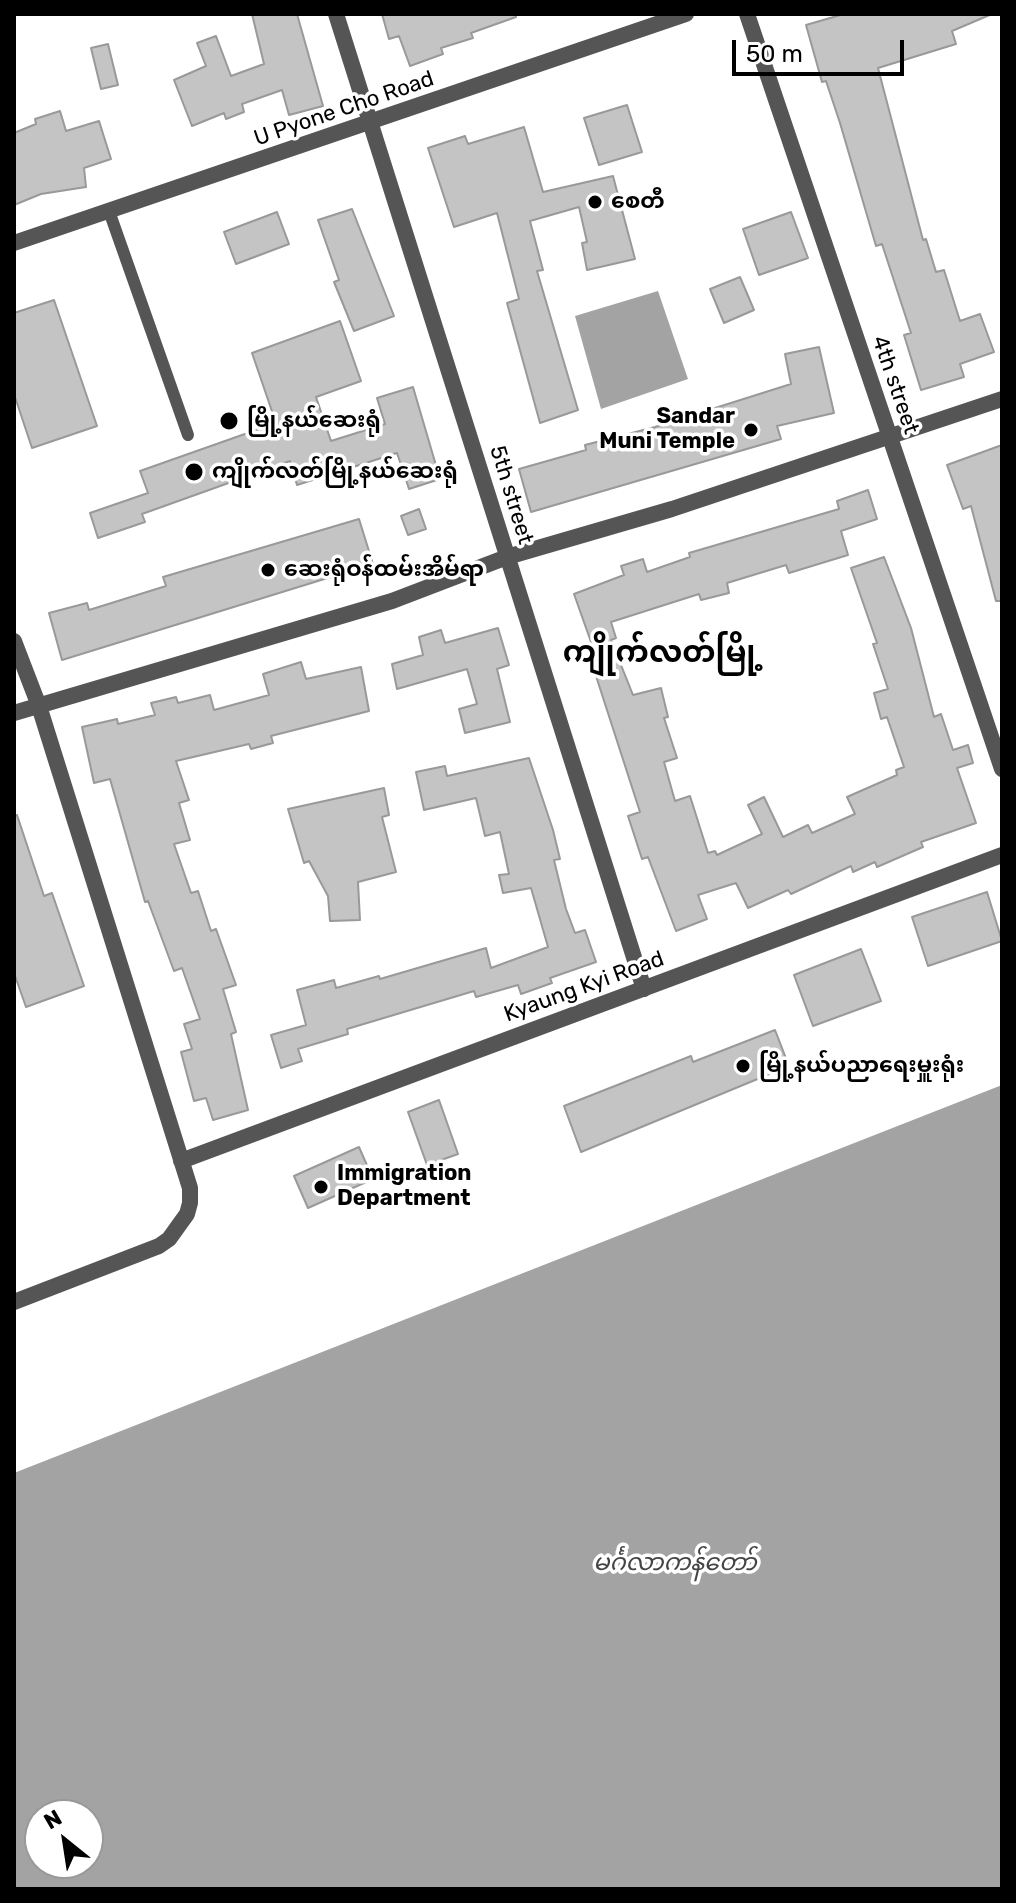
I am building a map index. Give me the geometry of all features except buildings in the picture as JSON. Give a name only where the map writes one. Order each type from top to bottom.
[{"type":"street","name":"5th street","points":[[336,14],[644,989]]},
{"type":"street","name":"U Pyone Cho Road","points":[[14,243],[686,14]]},
{"type":"street","name":"4th street","points":[[747,14],[1002,769]]},
{"type":"street","points":[[14,713],[392,601],[507,557],[672,509],[1002,399]]},
{"type":"street","points":[[14,641],[39,706],[181,1161],[190,1203],[187,1214],[169,1239],[147,1252],[14,1302]]},
{"type":"street","name":"Kyaung Kyi Road","points":[[181,1161],[1002,855]]},
{"type":"lane","points":[[109,211],[188,435]]},
{"type":"water","points":[[658,291],[688,379],[601,409],[575,316]]},
{"type":"water","name":"မင်္ဂလာကန်တော်","points":[[1002,1085],[1002,1889],[14,1889],[14,1473]]},
{"type":"place","name":"စေတီ","points":[[595,202]]},
{"type":"place","name":"မြို့နယ်ဆေးရုံ","points":[[229,421]]},
{"type":"place","name":"Sandar Muni Temple","points":[[751,430]]},
{"type":"place","name":"ကျိုက်လတ်မြို့နယ်ဆေးရုံ","points":[[194,472]]},
{"type":"place","name":"ဆေးရုံဝန်ထမ်းအိမ်ရာ","points":[[268,570]]},
{"type":"place","name":"မြို့နယ်ပညာရေးမှူးရုံး","points":[[743,1066]]},
{"type":"place","name":"Immigration Department","points":[[321,1187]]},
{"type":"district","name":"ကျိုက်လတ်မြို့","points":[[663,653]]}]
